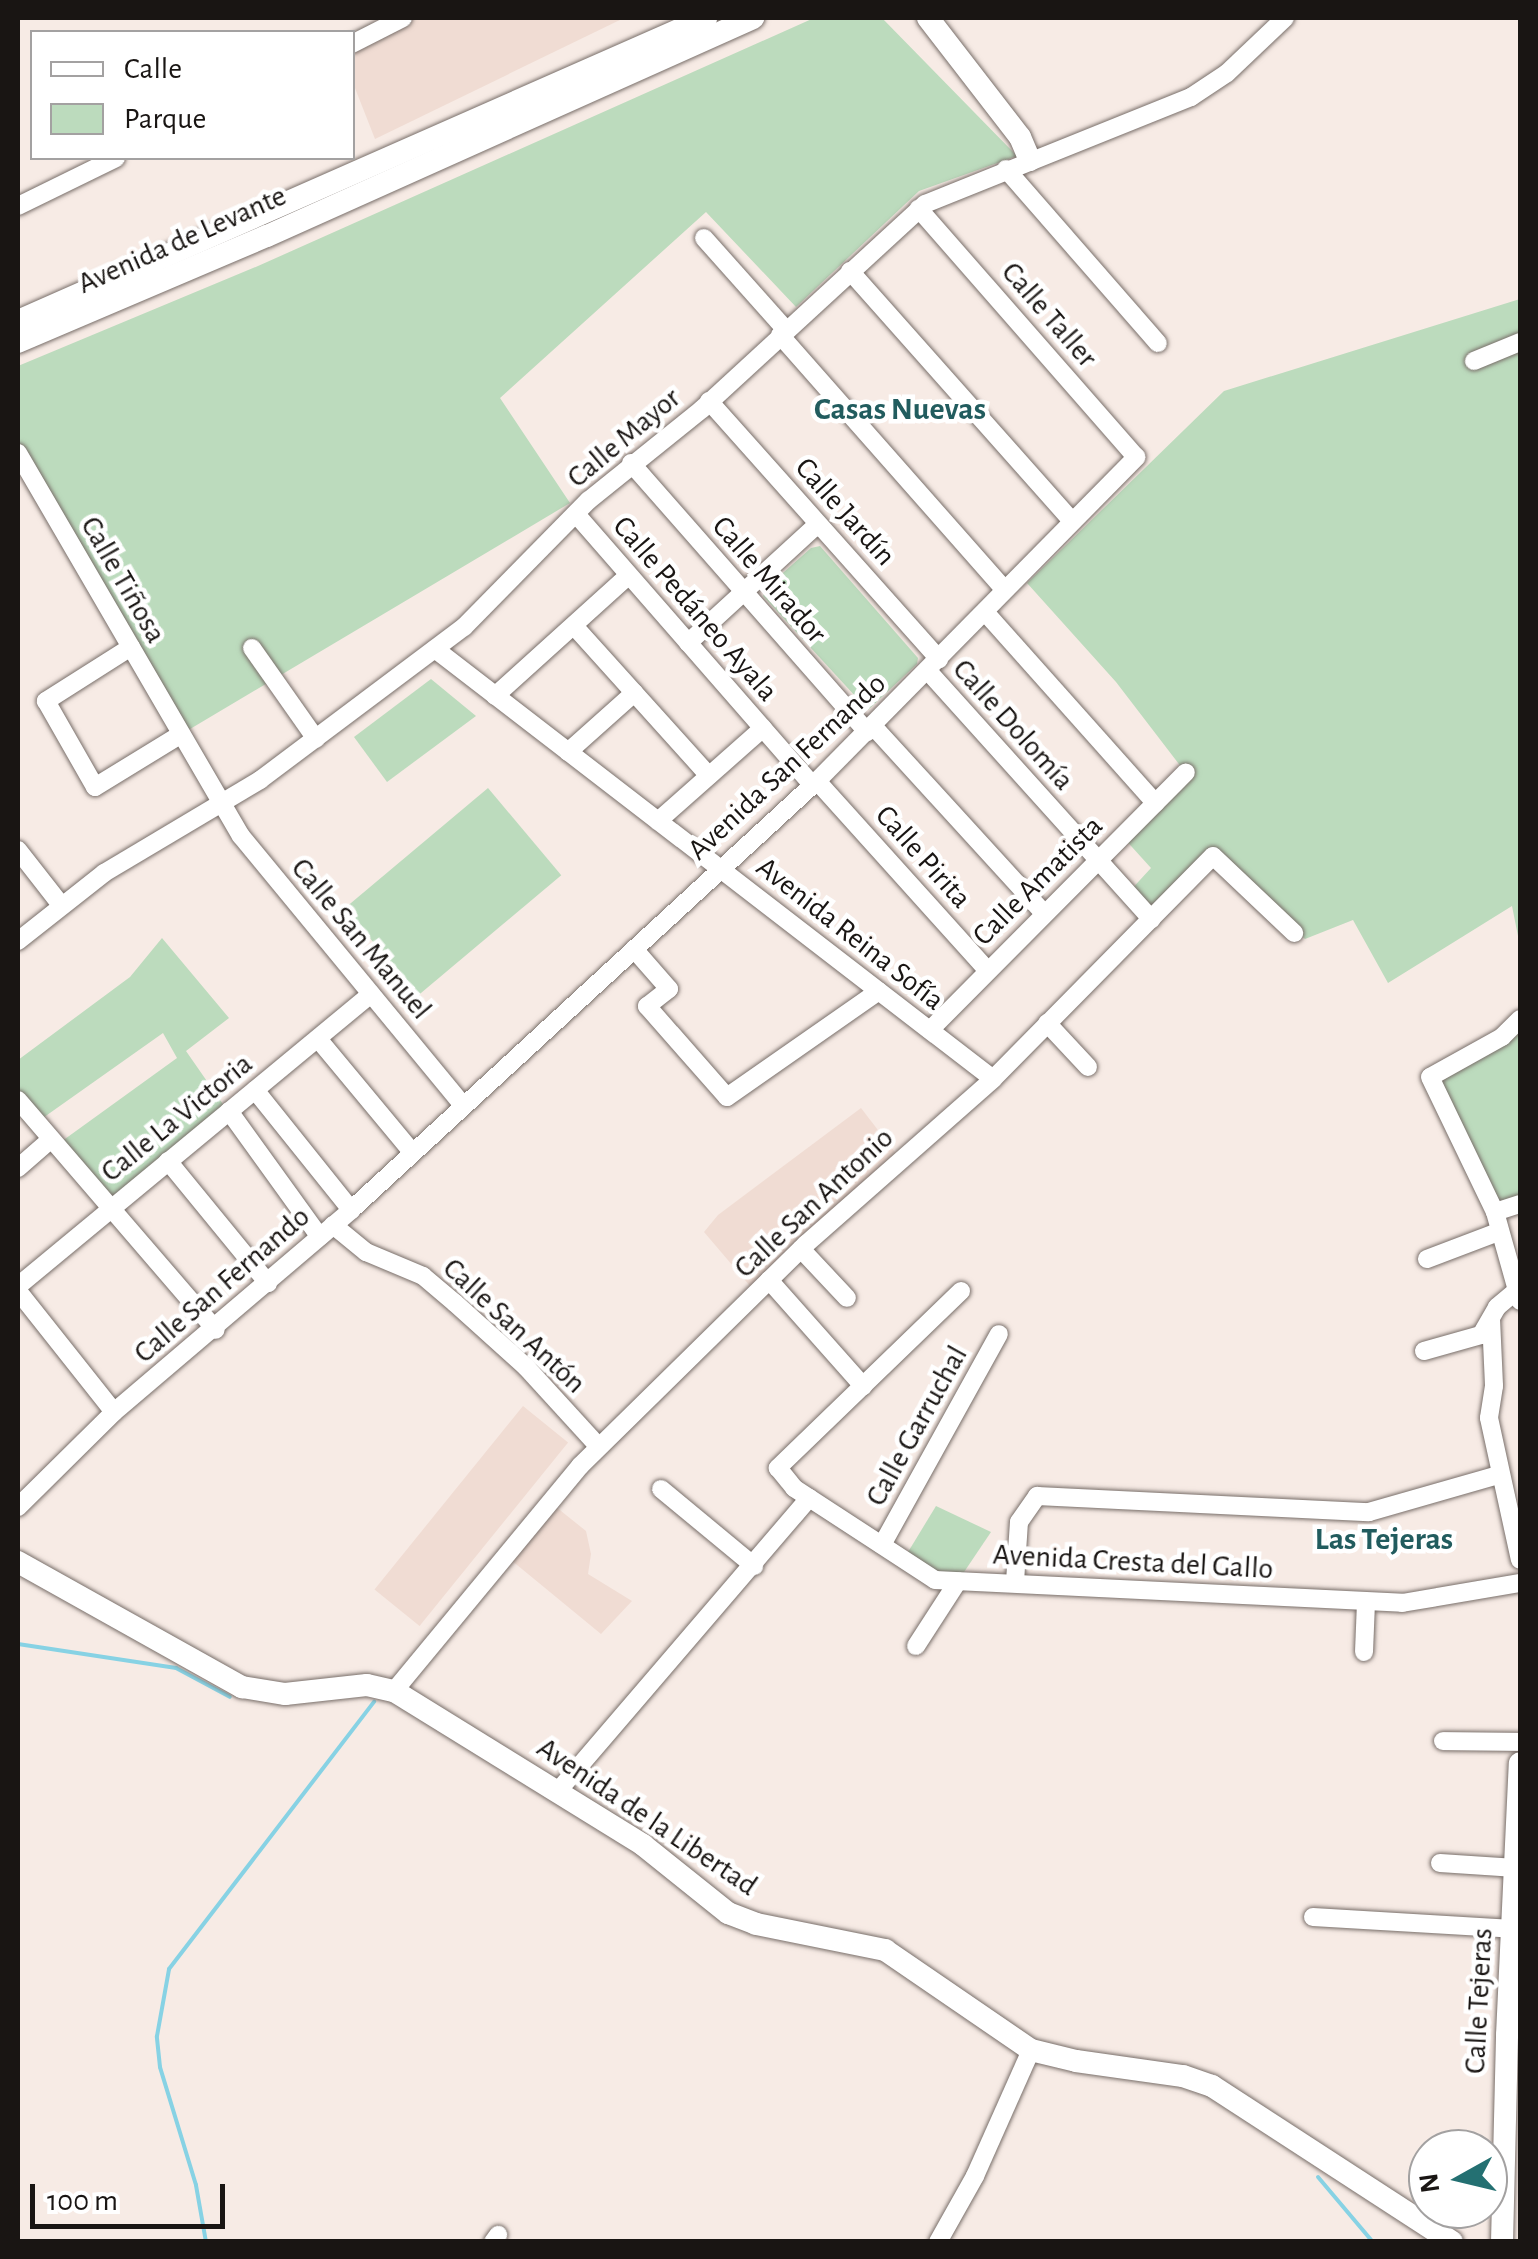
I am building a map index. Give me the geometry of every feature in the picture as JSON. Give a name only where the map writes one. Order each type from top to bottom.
[{"type":"main road","name":"Avenida de Levante","points":[[18,321],[706,18]]},
{"type":"main road","name":"Avenida de Levante","points":[[18,342],[267,236],[753,18]]},
{"type":"main road","points":[[928,18],[1038,157]]},
{"type":"main road","points":[[942,18],[1038,157]]},
{"type":"main road","name":"Avenida de la Libertad","points":[[18,1562],[242,1687],[276,1694],[367,1685],[394,1691],[643,1845],[728,1913],[756,1924],[884,1950],[1031,2050],[1212,2086],[1452,2242]]},
{"type":"main road","name":"Calle Tejeras","points":[[1502,2242],[1512,2126],[1513,1929],[1520,1763]]},
{"type":"street","points":[[355,42],[403,18]]},
{"type":"street","name":"Calle Mayor","points":[[18,941],[116,866],[222,804],[435,650],[475,616],[631,463],[710,401],[920,209],[1006,169],[1154,114],[1205,89],[1285,18]]},
{"type":"street","points":[[18,206],[112,160]]},
{"type":"street","points":[[1006,169],[1158,343]]},
{"type":"street","name":"Calle Taller","points":[[920,209],[1136,457]]},
{"type":"street","points":[[704,238],[1004,589]]},
{"type":"street","points":[[850,271],[1072,521]]},
{"type":"street","points":[[1474,360],[1520,342]]},
{"type":"street","name":"Calle Jardín","points":[[710,401],[934,665]]},
{"type":"street","name":"Calle Tiñosa","points":[[18,453],[222,804]]},
{"type":"street","name":"Avenida San Fernando","points":[[463,1105],[815,783],[1136,457]]},
{"type":"street","name":"Calle Mirador","points":[[631,463],[743,592],[1044,914]]},
{"type":"street","name":"Calle Pedáneo Ayala","points":[[576,514],[762,728],[815,783]]},
{"type":"street","points":[[688,643],[818,524]]},
{"type":"street","points":[[495,696],[628,576]]},
{"type":"street","points":[[984,612],[1156,803]]},
{"type":"street","points":[[574,627],[709,776]]},
{"type":"street","points":[[131,647],[46,701],[95,787],[180,734]]},
{"type":"street","points":[[252,648],[316,739]]},
{"type":"street","name":"Avenida Reina Sofía","points":[[435,650],[993,1079]]},
{"type":"street","name":"Calle Dolomía","points":[[934,665],[1151,919]]},
{"type":"street","points":[[568,752],[634,693]]},
{"type":"street","points":[[658,821],[762,728]]},
{"type":"street","name":"Calle Amatista","points":[[930,1030],[1186,772]]},
{"type":"street","name":"Calle Pirita","points":[[815,783],[988,970]]},
{"type":"street","name":"Calle San Manuel","points":[[222,804],[252,850],[463,1105]]},
{"type":"street","points":[[18,850],[61,906]]},
{"type":"street","name":"Calle San Antonio","points":[[394,1691],[600,1447],[801,1249],[993,1079],[1213,856],[1294,933]]},
{"type":"street","points":[[634,949],[669,989],[647,1006],[727,1097],[879,991]]},
{"type":"street","name":"Calle La Victoria","points":[[18,1288],[108,1208],[371,994]]},
{"type":"street","points":[[1424,1351],[1481,1335],[1496,1307],[1519,1297],[1495,1212],[1430,1077],[1502,1037],[1520,1019]]},
{"type":"street","points":[[1047,1023],[1088,1067]]},
{"type":"street","points":[[319,1040],[412,1152]]},
{"type":"street","points":[[255,1090],[351,1210]]},
{"type":"street","points":[[18,1100],[216,1330]]},
{"type":"street","name":"Calle San Fernando","points":[[18,1507],[114,1412],[216,1330],[463,1105]]},
{"type":"street","name":"Calle San Antón","points":[[229,1111],[327,1231],[422,1276],[526,1366],[600,1447]]},
{"type":"street","points":[[18,1168],[50,1140]]},
{"type":"street","points":[[168,1161],[268,1283]]},
{"type":"street","points":[[1495,1212],[1520,1204]]},
{"type":"street","points":[[1427,1259],[1498,1232]]},
{"type":"street","points":[[801,1249],[847,1298]]},
{"type":"street","points":[[769,1280],[863,1386],[961,1291]]},
{"type":"street","points":[[18,1288],[114,1412]]},
{"type":"street","points":[[1491,1319],[1494,1386],[1489,1418],[1498,1475],[1520,1560]]},
{"type":"street","name":"Calle Garruchal","points":[[882,1546],[1000,1334]]},
{"type":"street","name":"Avenida Cresta del Gallo","points":[[863,1386],[778,1468],[809,1498],[935,1580],[1366,1602],[1417,1602],[1520,1584]]},
{"type":"street","points":[[1015,1582],[1019,1522],[1037,1496],[1369,1512],[1498,1475]]},
{"type":"street","points":[[661,1489],[754,1566]]},
{"type":"street","points":[[558,1791],[809,1498]]},
{"type":"street","points":[[916,1646],[958,1580]]},
{"type":"street","points":[[1364,1652],[1366,1602]]},
{"type":"street","points":[[1444,1741],[1520,1742]]},
{"type":"street","points":[[1440,1863],[1517,1876]]},
{"type":"street","points":[[1313,1917],[1513,1929]]},
{"type":"street","points":[[938,2242],[975,2176],[1031,2050]]},
{"type":"shaded area","points":[[392,18],[624,18],[375,139],[355,88],[355,40]]},
{"type":"shaded area","points":[[861,1108],[901,1160],[756,1293],[704,1232],[718,1215]]},
{"type":"shaded area","points":[[523,1406],[568,1443],[420,1626],[374,1589]]},
{"type":"shaded area","points":[[556,1507],[586,1531],[591,1554],[588,1574],[632,1601],[601,1634],[511,1560]]},
{"type":"green space","points":[[814,18],[882,18],[1017,156],[919,191],[796,307],[706,212],[500,398],[570,503],[180,735],[18,454],[18,366],[258,266]]},
{"type":"green space","points":[[1520,299],[1520,946],[1512,906],[1388,983],[1353,920],[1305,939],[1213,856],[1151,919],[1128,893],[1151,868],[1122,836],[1185,772],[1116,682],[1027,583],[1224,391]]},
{"type":"green space","points":[[820,546],[918,658],[917,664],[868,710],[763,596],[767,587],[811,548]]},
{"type":"green space","points":[[431,679],[476,716],[387,782],[354,737]]},
{"type":"green space","points":[[488,788],[561,875],[418,996],[345,908]]},
{"type":"green space","points":[[162,938],[229,1018],[186,1051],[227,1110],[109,1205],[58,1144],[177,1058],[163,1033],[40,1120],[18,1093],[18,1060],[130,977]]},
{"type":"green space","points":[[1520,1026],[1520,1204],[1495,1212],[1430,1077]]},
{"type":"green space","points":[[936,1506],[991,1532],[958,1581],[905,1557]]},
{"type":"waterway","points":[[18,1644],[176,1668],[230,1697]]},
{"type":"waterway","points":[[206,2242],[196,2185],[160,2067],[157,2036],[169,1969],[374,1702]]},
{"type":"waterway","points":[[1318,2177],[1373,2242]]},
{"type":"district","name":"Casas Nuevas","points":[[900,409]]},
{"type":"district","name":"Las Tejeras","points":[[1384,1539]]}]
